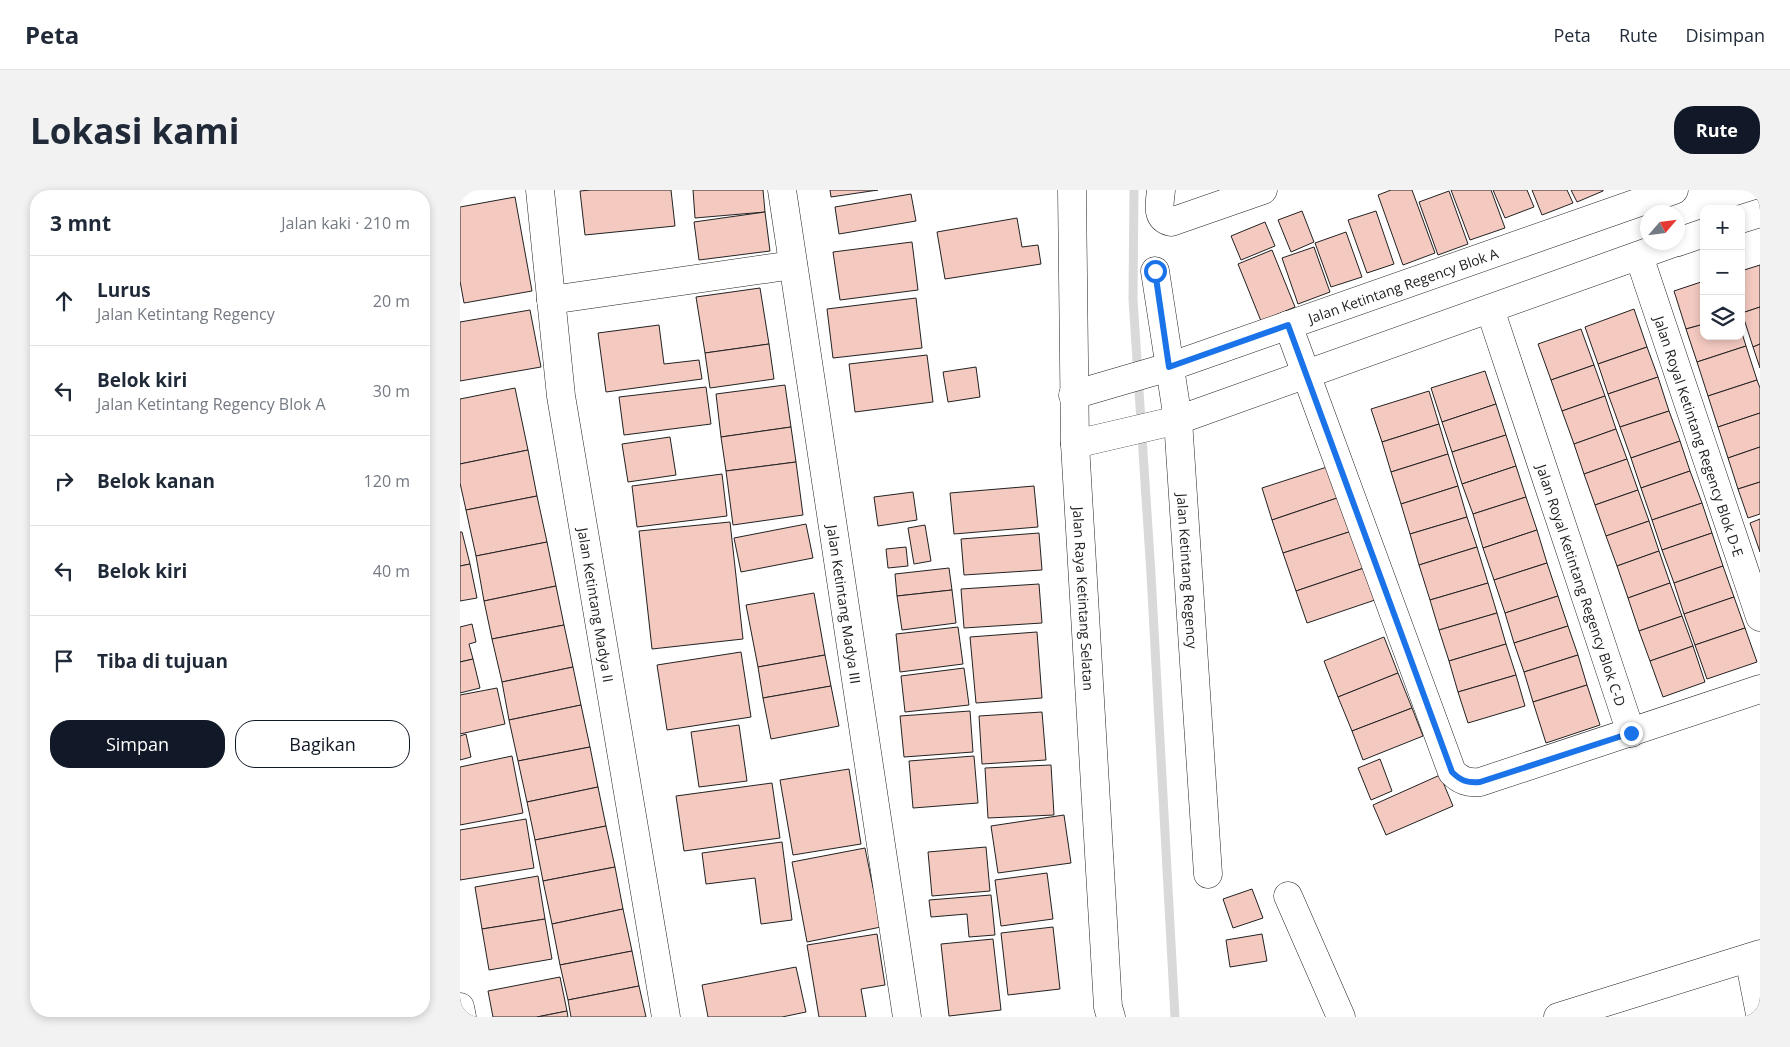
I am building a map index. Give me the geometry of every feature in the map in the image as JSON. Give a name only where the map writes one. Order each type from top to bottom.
[{"type":"street","name":"Jalan Ketintang Madya II","points":[[540,190],[561,396],[666,1017]]},
{"type":"street","name":"Jalan Ketintang Madya III","points":[[782,190],[906,1017]]},
{"type":"street","name":"Jalan Raya Ketintang Selatan","points":[[1072,190],[1075,444],[1108,1014]]},
{"type":"street","points":[[1161,190],[1159,212],[1164,219],[1171,222],[1263,190]]},
{"type":"street","name":"Jalan Ketintang Regency Blok A","points":[[1073,395],[1160,369],[1674,190]]},
{"type":"street","points":[[1745,218],[1760,213]]},
{"type":"street","points":[[1685,239],[1700,234]]},
{"type":"street","points":[[1075,444],[1170,422],[1655,250]]},
{"type":"street","name":"Jalan Royal Ketintang Regency Blok D-E","points":[[1639,256],[1760,617]]},
{"type":"street","points":[[551,300],[793,265]]},
{"type":"street","name":"Jalan Ketintang Regency","points":[[1155,271],[1160,369],[1170,422],[1208,874]]},
{"type":"street","name":"Jalan Royal Ketintang Regency Blok C-D","points":[[1490,309],[1631,733]]},
{"type":"street","points":[[1288,325],[1452,772],[1463,782],[1480,782],[1760,689]]},
{"type":"street","points":[[1288,896],[1341,1017]]},
{"type":"street","points":[[1558,1017],[1755,956],[1760,1014]]},
{"type":"street","points":[[460,1007],[462,1017]]},
{"type":"building","points":[[671,190],[675,226],[585,235],[580,191]]},
{"type":"building","points":[[693,190],[763,190],[765,212],[695,218]]},
{"type":"building","points":[[830,190],[878,190],[831,197]]},
{"type":"building","points":[[1391,190],[1412,190],[1435,253],[1403,265],[1378,195]]},
{"type":"building","points":[[1451,190],[1491,190],[1505,228],[1470,240]]},
{"type":"building","points":[[1493,190],[1527,190],[1534,207],[1505,218]]},
{"type":"building","points":[[1532,190],[1567,190],[1573,203],[1542,215]]},
{"type":"building","points":[[1571,190],[1603,190],[1603,191],[1577,202]]},
{"type":"building","points":[[1449,191],[1468,244],[1438,255],[1419,202]]},
{"type":"building","points":[[911,194],[916,221],[839,234],[835,207]]},
{"type":"building","points":[[515,197],[532,291],[464,303],[460,281],[460,207]]},
{"type":"building","points":[[1302,211],[1314,242],[1291,252],[1278,220]]},
{"type":"building","points":[[1376,211],[1394,264],[1367,273],[1348,220]]},
{"type":"building","points":[[765,212],[770,251],[699,260],[694,222]]},
{"type":"building","points":[[1017,218],[1022,247],[1038,245],[1041,264],[945,279],[937,232]]},
{"type":"building","points":[[1265,222],[1275,246],[1241,260],[1231,236]]},
{"type":"building","points":[[1346,232],[1362,277],[1331,287],[1315,243]]},
{"type":"building","points":[[912,242],[918,290],[840,300],[833,252]]},
{"type":"building","points":[[1314,247],[1330,292],[1298,304],[1282,258]]},
{"type":"building","points":[[1272,250],[1295,307],[1261,321],[1238,264]]},
{"type":"building","points":[[1760,265],[1760,307],[1745,312],[1745,295],[1745,270]]},
{"type":"building","points":[[1700,282],[1700,325],[1686,329],[1674,291]]},
{"type":"building","points":[[760,288],[769,344],[705,353],[696,297]]},
{"type":"building","points":[[916,298],[922,348],[833,358],[827,309]]},
{"type":"building","points":[[1760,307],[1760,344],[1753,347],[1745,322],[1745,312]]},
{"type":"building","points":[[1634,309],[1647,347],[1598,364],[1585,327]]},
{"type":"building","points":[[530,310],[541,367],[460,381],[460,322]]},
{"type":"building","points":[[659,325],[664,364],[699,360],[702,379],[606,392],[598,333]]},
{"type":"building","points":[[1700,325],[1700,340],[1744,340],[1746,346],[1697,362],[1686,329]]},
{"type":"building","points":[[1581,329],[1594,365],[1551,380],[1538,344]]},
{"type":"building","points":[[769,344],[774,379],[710,388],[705,353]]},
{"type":"building","points":[[1760,344],[1760,368],[1753,347]]},
{"type":"building","points":[[1746,346],[1757,380],[1708,396],[1697,362]]},
{"type":"building","points":[[1647,347],[1658,377],[1608,394],[1598,364]]},
{"type":"building","points":[[927,355],[933,402],[855,412],[849,364]]},
{"type":"building","points":[[1594,365],[1605,396],[1562,411],[1551,380]]},
{"type":"building","points":[[976,367],[980,397],[948,402],[943,372]]},
{"type":"building","points":[[1485,371],[1496,404],[1442,422],[1431,388]]},
{"type":"building","points":[[1658,377],[1669,411],[1620,427],[1608,394]]},
{"type":"building","points":[[1757,380],[1760,388],[1760,413],[1718,427],[1708,396]]},
{"type":"building","points":[[785,385],[791,427],[721,437],[716,394]]},
{"type":"building","points":[[706,387],[711,424],[624,435],[619,397]]},
{"type":"building","points":[[515,388],[528,450],[460,464],[460,399]]},
{"type":"building","points":[[1429,391],[1439,424],[1382,442],[1371,409]]},
{"type":"building","points":[[1605,396],[1616,429],[1574,444],[1562,411]]},
{"type":"building","points":[[1496,404],[1506,435],[1452,452],[1442,422]]},
{"type":"building","points":[[1669,411],[1680,441],[1631,458],[1620,427]]},
{"type":"building","points":[[1760,413],[1760,447],[1728,458],[1718,427]]},
{"type":"building","points":[[1439,424],[1448,454],[1391,472],[1382,442]]},
{"type":"building","points":[[791,427],[796,462],[726,471],[721,437]]},
{"type":"building","points":[[1616,429],[1627,459],[1584,474],[1574,444]]},
{"type":"building","points":[[1506,435],[1516,466],[1462,484],[1452,452]]},
{"type":"building","points":[[670,437],[676,475],[628,482],[622,444]]},
{"type":"building","points":[[1680,441],[1690,471],[1641,488],[1631,458]]},
{"type":"building","points":[[1760,447],[1760,482],[1738,489],[1728,458]]},
{"type":"building","points":[[528,450],[537,496],[466,510],[460,483],[460,464]]},
{"type":"building","points":[[1448,454],[1458,486],[1401,504],[1391,472]]},
{"type":"building","points":[[1627,459],[1638,490],[1595,505],[1584,474]]},
{"type":"building","points":[[796,462],[803,515],[733,525],[726,471]]},
{"type":"building","points":[[1330,466],[1340,497],[1272,520],[1262,488]]},
{"type":"building","points":[[1516,466],[1526,497],[1473,514],[1462,484]]},
{"type":"building","points":[[1690,471],[1702,503],[1652,520],[1641,488]]},
{"type":"building","points":[[722,474],[727,516],[637,527],[632,486]]},
{"type":"building","points":[[1760,482],[1760,514],[1748,518],[1738,489]]},
{"type":"building","points":[[1034,486],[1038,527],[954,534],[950,493]]},
{"type":"building","points":[[1458,486],[1467,517],[1410,534],[1401,504]]},
{"type":"building","points":[[1638,490],[1649,521],[1606,536],[1595,505]]},
{"type":"building","points":[[913,492],[917,520],[878,526],[874,497]]},
{"type":"building","points":[[537,496],[547,542],[476,556],[466,510]]},
{"type":"building","points":[[1340,497],[1352,531],[1283,553],[1272,520]]},
{"type":"building","points":[[1526,497],[1537,530],[1483,548],[1473,514]]},
{"type":"building","points":[[1702,503],[1712,533],[1662,550],[1652,520]]},
{"type":"building","points":[[1467,517],[1477,547],[1419,565],[1410,534]]},
{"type":"building","points":[[1760,519],[1760,552],[1750,523]]},
{"type":"building","points":[[1649,521],[1659,551],[1617,566],[1606,536]]},
{"type":"building","points":[[730,522],[743,639],[652,649],[639,531]]},
{"type":"building","points":[[806,524],[813,558],[741,572],[734,538]]},
{"type":"building","points":[[925,525],[931,561],[914,564],[908,528]]},
{"type":"building","points":[[1537,530],[1547,563],[1494,580],[1483,548]]},
{"type":"building","points":[[1352,531],[1364,568],[1296,591],[1283,553]]},
{"type":"building","points":[[460,532],[462,532],[470,564],[460,566]]},
{"type":"building","points":[[1039,533],[1042,570],[964,575],[961,539]]},
{"type":"building","points":[[1712,533],[1723,566],[1674,583],[1662,550]]},
{"type":"building","points":[[547,542],[556,586],[484,601],[476,556]]},
{"type":"building","points":[[906,547],[908,566],[888,568],[886,549]]},
{"type":"building","points":[[1477,547],[1488,583],[1430,600],[1419,565]]},
{"type":"building","points":[[1659,551],[1670,583],[1628,598],[1617,566]]},
{"type":"building","points":[[1547,563],[1558,596],[1505,613],[1494,580]]},
{"type":"building","points":[[470,564],[477,598],[460,601],[460,566]]},
{"type":"building","points":[[1723,566],[1734,597],[1684,614],[1674,583]]},
{"type":"building","points":[[949,568],[952,590],[897,596],[895,574]]},
{"type":"building","points":[[1364,568],[1375,600],[1307,623],[1296,591]]},
{"type":"building","points":[[1488,583],[1497,613],[1439,630],[1430,600]]},
{"type":"building","points":[[1670,583],[1682,616],[1639,631],[1628,598]]},
{"type":"building","points":[[1039,584],[1042,623],[964,628],[961,589]]},
{"type":"building","points":[[556,586],[564,625],[492,639],[484,601]]},
{"type":"building","points":[[952,590],[956,623],[902,630],[897,596]]},
{"type":"building","points":[[814,593],[825,655],[758,667],[746,605]]},
{"type":"building","points":[[1558,596],[1568,626],[1514,643],[1505,613]]},
{"type":"building","points":[[1734,597],[1745,628],[1695,645],[1684,614]]},
{"type":"building","points":[[1497,613],[1506,644],[1449,661],[1439,630]]},
{"type":"building","points":[[1682,616],[1693,646],[1650,661],[1639,631]]},
{"type":"building","points":[[472,624],[476,642],[469,644],[473,659],[460,662],[460,627]]},
{"type":"building","points":[[564,625],[573,667],[502,682],[492,639]]},
{"type":"building","points":[[1568,626],[1578,655],[1524,672],[1514,643]]},
{"type":"building","points":[[958,627],[963,664],[900,672],[896,634]]},
{"type":"building","points":[[1745,628],[1757,662],[1707,679],[1695,645]]},
{"type":"building","points":[[1037,632],[1042,698],[976,703],[970,637]]},
{"type":"building","points":[[1384,637],[1398,673],[1338,697],[1324,661]]},
{"type":"building","points":[[1506,644],[1516,675],[1458,692],[1449,661]]},
{"type":"building","points":[[1693,646],[1705,682],[1663,697],[1650,661]]},
{"type":"building","points":[[741,652],[751,717],[667,730],[657,665]]},
{"type":"building","points":[[825,655],[831,686],[763,698],[758,667]]},
{"type":"building","points":[[1578,655],[1587,685],[1533,702],[1524,672]]},
{"type":"building","points":[[473,659],[480,688],[460,693],[460,662]]},
{"type":"building","points":[[573,667],[581,705],[509,720],[502,682]]},
{"type":"building","points":[[964,668],[969,705],[905,712],[901,676]]},
{"type":"building","points":[[1398,673],[1412,708],[1352,731],[1338,697]]},
{"type":"building","points":[[1516,675],[1525,706],[1468,723],[1458,692]]},
{"type":"building","points":[[1587,685],[1600,725],[1546,743],[1533,702]]},
{"type":"building","points":[[831,686],[839,726],[771,739],[763,698]]},
{"type":"building","points":[[497,688],[505,724],[460,734],[460,695]]},
{"type":"building","points":[[581,705],[590,747],[518,761],[509,720]]},
{"type":"building","points":[[1412,708],[1423,736],[1363,760],[1352,731]]},
{"type":"building","points":[[970,711],[973,752],[904,757],[900,716]]},
{"type":"building","points":[[1042,712],[1046,760],[982,764],[979,716]]},
{"type":"building","points":[[739,725],[747,781],[699,787],[691,732]]},
{"type":"building","points":[[466,734],[471,757],[460,760],[460,736]]},
{"type":"building","points":[[590,747],[598,787],[527,802],[518,761]]},
{"type":"building","points":[[512,756],[523,813],[460,825],[460,767]]},
{"type":"building","points":[[974,756],[978,803],[913,808],[909,761]]},
{"type":"building","points":[[1380,759],[1392,791],[1371,800],[1358,768]]},
{"type":"building","points":[[1051,765],[1054,815],[988,818],[985,768]]},
{"type":"building","points":[[849,769],[861,844],[793,855],[780,780]]},
{"type":"building","points":[[1440,775],[1453,806],[1386,835],[1373,805]]},
{"type":"building","points":[[772,783],[780,838],[684,851],[676,796]]},
{"type":"building","points":[[598,787],[606,826],[535,840],[527,802]]},
{"type":"building","points":[[1064,815],[1071,863],[998,873],[991,826]]},
{"type":"building","points":[[526,819],[534,868],[460,880],[460,830]]},
{"type":"building","points":[[606,826],[615,867],[543,881],[535,840]]},
{"type":"building","points":[[782,842],[792,920],[761,924],[755,878],[706,884],[702,853]]},
{"type":"building","points":[[986,847],[990,891],[932,896],[928,852]]},
{"type":"building","points":[[865,848],[881,927],[807,942],[792,862]]},
{"type":"building","points":[[615,867],[623,909],[552,924],[543,881]]},
{"type":"building","points":[[1047,873],[1053,919],[1001,926],[995,880]]},
{"type":"building","points":[[538,876],[545,919],[482,929],[475,887]]},
{"type":"building","points":[[1252,889],[1263,918],[1233,928],[1223,899]]},
{"type":"building","points":[[991,895],[995,935],[969,937],[967,914],[931,917],[929,900]]},
{"type":"building","points":[[623,909],[632,951],[560,965],[552,924]]},
{"type":"building","points":[[545,919],[552,959],[489,970],[482,929]]},
{"type":"building","points":[[1053,927],[1060,989],[1008,995],[1001,933]]},
{"type":"building","points":[[877,934],[885,985],[861,989],[866,1017],[819,1017],[807,945]]},
{"type":"building","points":[[1262,934],[1267,961],[1230,967],[1226,940]]},
{"type":"building","points":[[993,939],[1001,1010],[949,1016],[941,944]]},
{"type":"building","points":[[632,951],[639,986],[568,1000],[560,965]]},
{"type":"building","points":[[796,967],[806,1012],[782,1017],[708,1017],[702,985]]},
{"type":"building","points":[[560,977],[567,1011],[537,1017],[493,1017],[488,991]]},
{"type":"building","points":[[639,986],[646,1017],[571,1017],[568,1000]]},
{"type":"building","points":[[567,1011],[568,1017],[537,1017]]},
{"type":"waterway","points":[[1134,190],[1133,299],[1151,574],[1175,1017]]},
{"type":"route","points":[[1155,271],[1169,367],[1288,325],[1452,772],[1458,778],[1463,782],[1480,782],[1631,733]]}]
